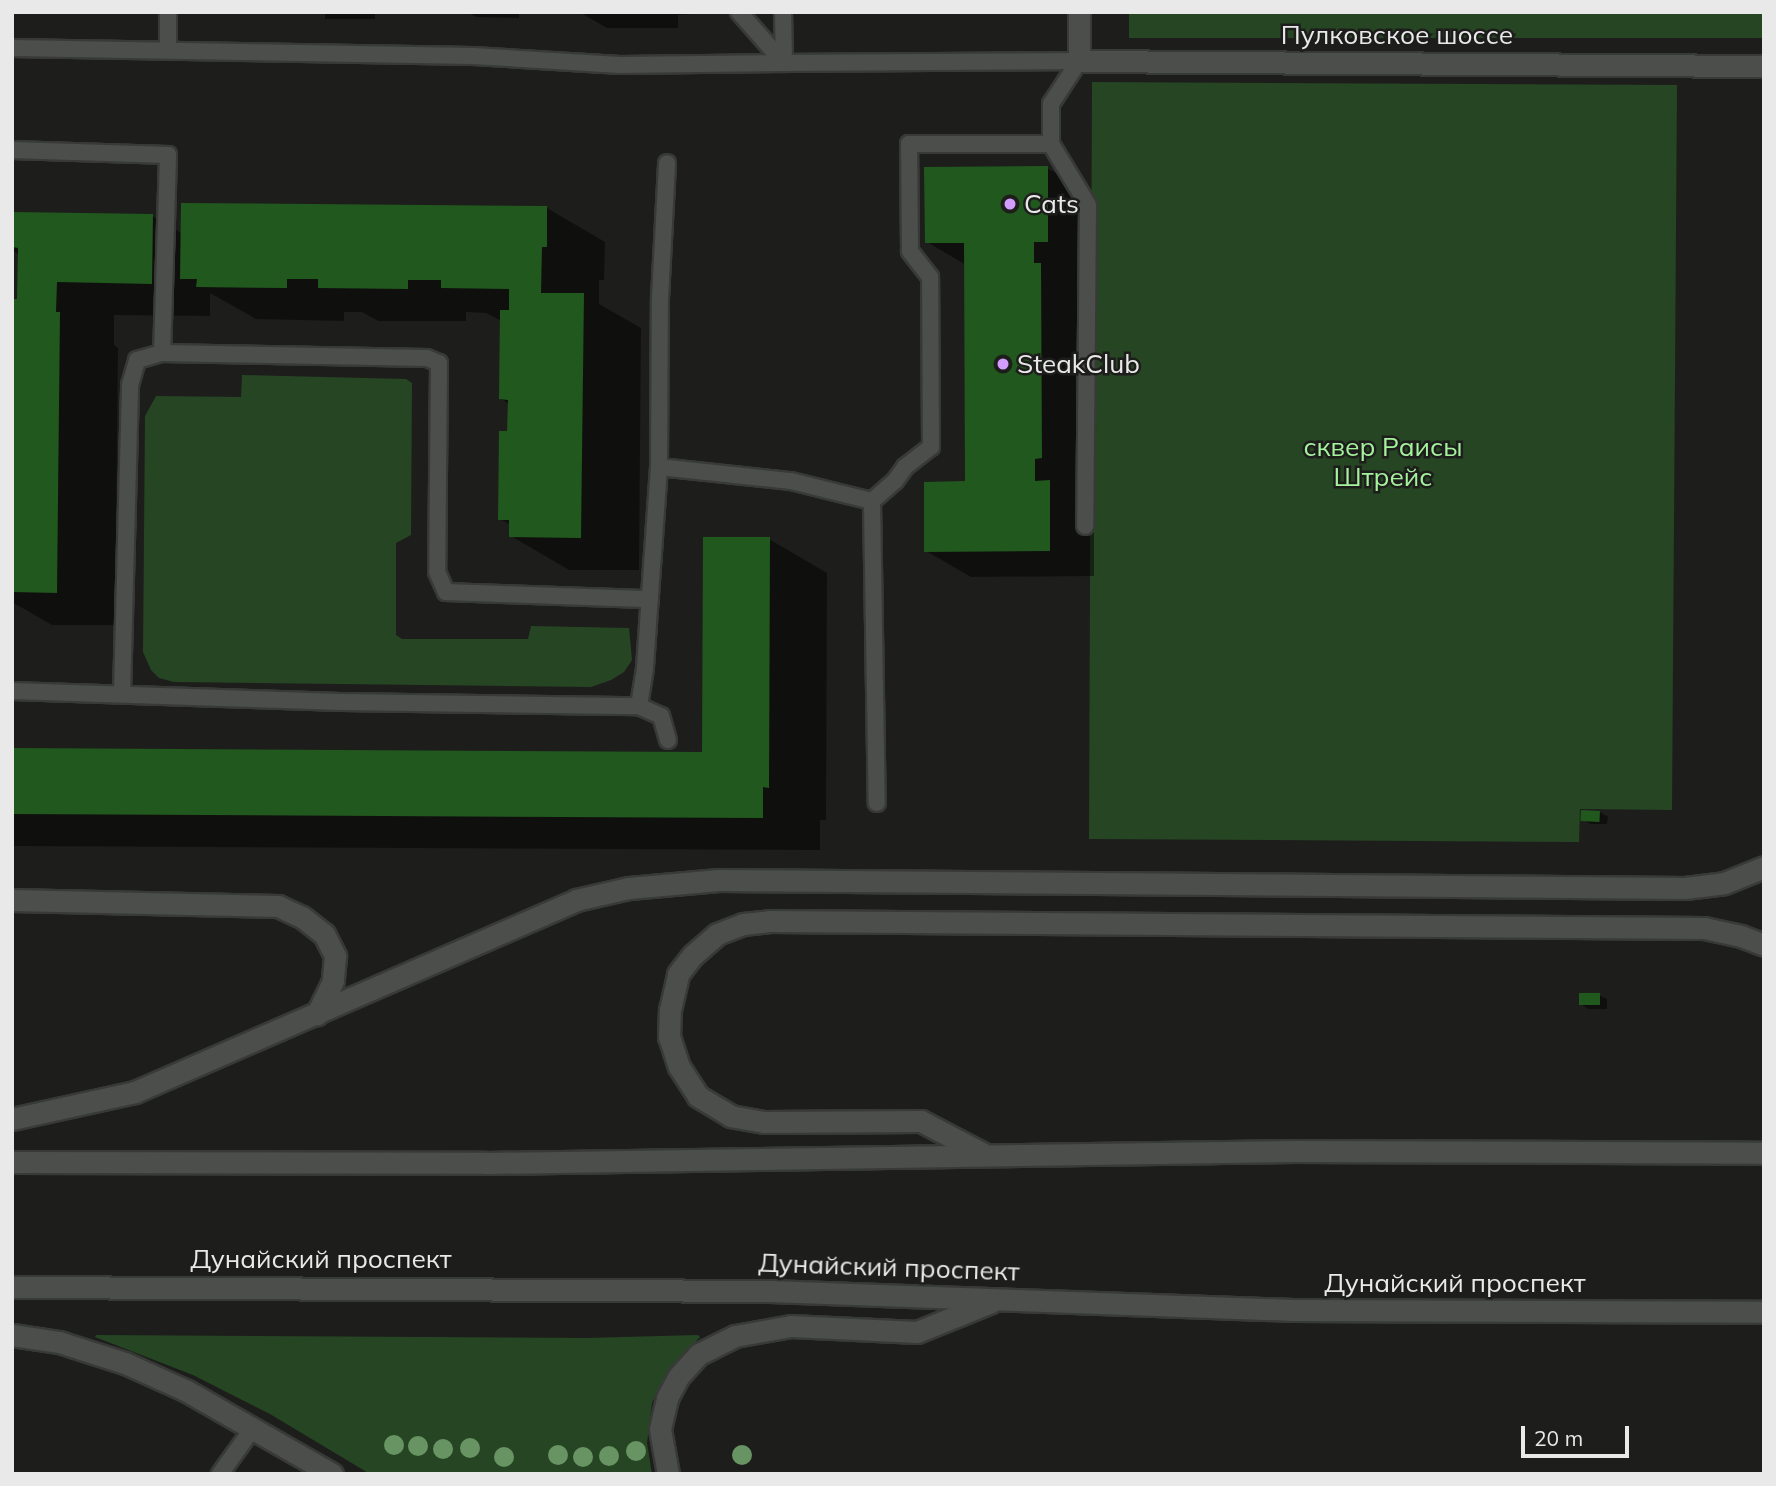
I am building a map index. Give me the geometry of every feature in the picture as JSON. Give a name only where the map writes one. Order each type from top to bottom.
[{"type":"main road","points":[[1079,12],[1079,61]]},
{"type":"main road","name":"Пулковское шоссе","points":[[1079,61],[1764,66]]},
{"type":"main road","points":[[12,1119],[135,1092],[576,900],[629,888],[733,880],[1685,888],[1724,883],[1764,867]]},
{"type":"main road","points":[[12,900],[278,906],[302,917],[324,934],[335,956],[334,981],[317,1014]]},
{"type":"main road","points":[[984,1154],[921,1121],[764,1122],[731,1116],[698,1096],[679,1067],[669,1037],[670,1010],[678,974],[693,955],[717,934],[743,924],[770,921],[1704,928],[1741,936],[1764,945]]},
{"type":"main road","points":[[12,1162],[486,1163],[1294,1151],[1764,1153]]},
{"type":"main road","name":"Дунайский проспект","points":[[12,1287],[716,1290],[1293,1310],[1764,1312]]},
{"type":"main road","points":[[668,1474],[660,1429],[667,1398],[678,1377],[699,1354],[735,1336],[791,1326],[917,1332],[999,1299]]},
{"type":"main road","points":[[12,1335],[59,1342],[125,1363],[187,1391],[332,1474]]},
{"type":"lane","points":[[168,12],[168,50]]},
{"type":"lane","points":[[739,12],[784,62]]},
{"type":"lane","points":[[783,12],[784,62]]},
{"type":"lane","points":[[12,48],[473,56],[620,65],[1079,61]]},
{"type":"lane","points":[[1079,61],[1051,104],[1051,144],[1088,205],[1085,526]]},
{"type":"lane","points":[[872,500],[895,481],[905,467],[931,447],[930,277],[910,251],[909,144],[1051,144]]},
{"type":"lane","points":[[12,150],[168,155],[162,353]]},
{"type":"lane","points":[[639,706],[659,467],[660,298],[667,163]]},
{"type":"lane","points":[[122,694],[130,385],[137,360],[162,353],[427,358],[439,363],[437,572],[446,592],[650,599]]},
{"type":"lane","points":[[659,467],[791,481],[872,500]]},
{"type":"lane","points":[[872,500],[877,803]]},
{"type":"lane","points":[[12,691],[341,702],[639,706],[661,716],[668,740]]},
{"type":"lane","points":[[220,1474],[253,1428]]},
{"type":"green space","points":[[1129,12],[1764,12],[1764,38],[1129,38]]},
{"type":"green space","name":"сквер Раисы Штрейс","points":[[1092,82],[1677,85],[1672,810],[1580,809],[1579,842],[1089,839]]},
{"type":"green space","points":[[242,375],[406,379],[412,383],[411,535],[396,543],[396,635],[402,639],[528,639],[531,626],[629,628],[632,660],[624,672],[591,687],[174,682],[159,678],[151,670],[143,652],[145,416],[156,396],[241,397]]},
{"type":"green space","points":[[95,1337],[700,1337],[669,1369],[652,1403],[647,1443],[652,1474],[370,1474],[270,1414],[193,1375]]},
{"type":"building","points":[[1048,166],[1048,242],[1034,242],[1034,263],[1041,263],[1042,458],[1035,459],[1035,481],[1050,480],[1050,551],[924,552],[924,482],[965,481],[964,243],[925,243],[924,167]]},
{"type":"building","points":[[181,203],[547,206],[547,247],[542,247],[541,293],[584,293],[581,538],[509,537],[509,520],[498,520],[499,431],[507,431],[508,400],[499,399],[500,310],[509,310],[509,289],[441,288],[441,280],[408,280],[408,289],[318,288],[318,279],[287,279],[287,288],[196,287],[197,279],[180,279]]},
{"type":"building","points":[[12,212],[153,214],[152,284],[57,282],[56,312],[60,312],[57,593],[12,592],[12,299],[17,299],[18,248],[12,247]]},
{"type":"building","points":[[703,537],[770,537],[769,788],[763,787],[763,818],[12,814],[12,748],[702,752]]},
{"type":"building","points":[[1581,810],[1600,811],[1599,822],[1580,821]]},
{"type":"building","points":[[1579,993],[1600,993],[1600,1005],[1579,1005]]},
{"type":"place","name":"Cats","points":[[1010,204]]},
{"type":"place","name":"SteakClub","points":[[1003,364]]}]
